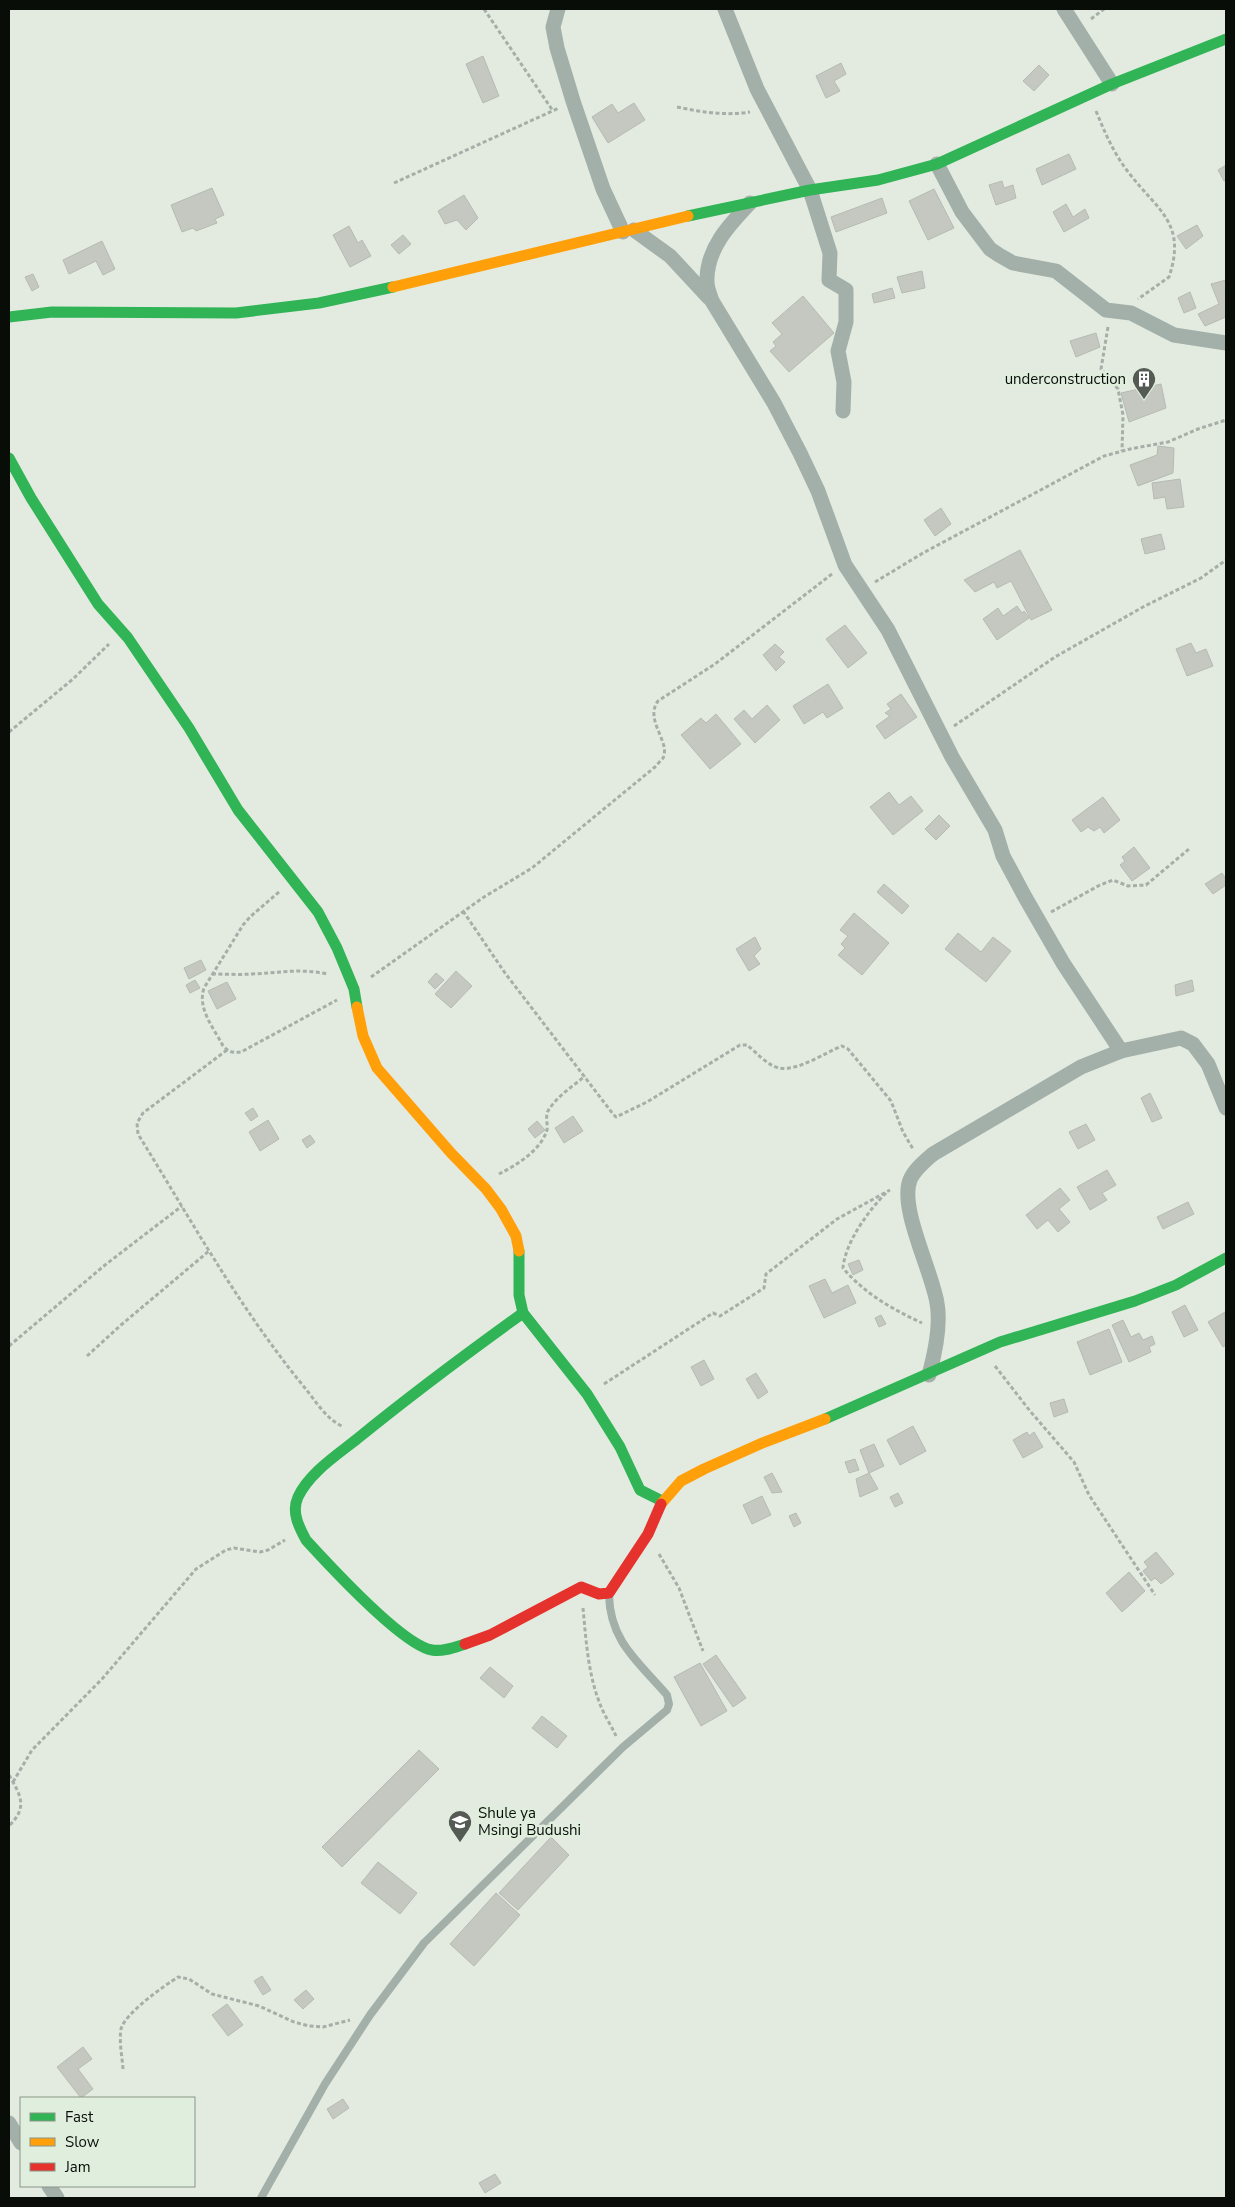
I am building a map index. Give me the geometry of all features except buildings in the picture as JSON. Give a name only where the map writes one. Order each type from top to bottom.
[{"type":"street","points":[[558,9],[553,26],[557,48],[602,189],[629,231],[670,256],[712,301],[774,404],[800,453],[818,491],[845,565],[888,630],[941,734],[995,830],[1003,856],[1063,963],[1121,1051]]},
{"type":"street","points":[[725,9],[750,72],[810,190],[830,253],[829,280],[846,290],[846,322],[838,351],[844,382],[843,411]]},
{"type":"street","points":[[1064,9],[1112,84]]},
{"type":"street","points":[[9,317],[52,312],[236,313],[319,303],[750,203],[810,190],[878,180],[937,164],[1088,94],[1226,39]]},
{"type":"street","points":[[937,164],[962,212],[990,249],[1014,262],[1056,271],[1074,283],[1102,308],[1136,316],[1174,336],[1226,343]]},
{"type":"street","points":[[712,301],[707,282],[713,252],[725,229],[750,203]]},
{"type":"street","points":[[9,458],[31,498],[98,604],[122,632],[189,728],[238,810],[318,912],[337,948],[352,984],[363,1036],[377,1068],[501,1209],[516,1236],[519,1253],[519,1295],[523,1313],[587,1394],[620,1447],[640,1490],[662,1501]]},
{"type":"street","points":[[928,1375],[933,1359],[938,1312],[935,1292],[911,1219],[908,1192],[918,1170],[933,1154],[1081,1067],[1121,1051],[1181,1038],[1193,1044],[1208,1064],[1226,1108]]},
{"type":"street","points":[[523,1313],[415,1391],[321,1468],[304,1487],[297,1499],[295,1510],[296,1522],[300,1531],[331,1567],[397,1631],[430,1650],[443,1650],[490,1634],[581,1587],[599,1594],[608,1593],[616,1585],[648,1534],[662,1501],[682,1481],[730,1456],[828,1418],[1000,1342],[1136,1301],[1176,1285],[1226,1258]]},
{"type":"street","points":[[9,2123],[20,2141]]},
{"type":"street","points":[[50,2187],[57,2198]]},
{"type":"lane","points":[[261,2198],[325,2084],[370,2016],[424,1943],[623,1747],[664,1713],[669,1704],[667,1695],[622,1644],[610,1618],[608,1593]]},
{"type":"path","points":[[484,9],[553,111]]},
{"type":"path","points":[[1088,94],[1111,146],[1146,195],[1162,209],[1172,230],[1175,248],[1169,278],[1115,311],[1101,370],[1118,389],[1124,415],[1122,451]]},
{"type":"path","points":[[394,183],[573,101]]},
{"type":"path","points":[[677,107],[708,113],[736,114],[768,108]]},
{"type":"path","points":[[861,591],[923,554],[1104,456],[1168,442],[1198,428],[1226,420]]},
{"type":"path","points":[[941,734],[1055,657],[1201,578],[1226,560]]},
{"type":"path","points":[[366,1431],[336,1423],[279,1356],[209,1251],[138,1134],[138,1123],[143,1113],[227,1050],[241,1052],[322,1009],[352,984],[532,868],[655,767],[663,757],[664,750],[654,722],[654,710],[658,701],[715,664],[845,565]]},
{"type":"path","points":[[9,732],[73,679],[122,632]]},
{"type":"path","points":[[1038,919],[1100,885],[1113,880],[1128,886],[1146,885],[1189,849]]},
{"type":"path","points":[[227,1050],[203,1009],[201,997],[212,974],[251,916],[293,880]]},
{"type":"path","points":[[463,911],[505,973],[616,1117],[647,1102],[740,1045],[747,1045],[779,1068],[790,1068],[804,1064],[842,1046],[848,1049],[891,1101],[918,1170],[890,1190],[837,1219],[788,1256],[766,1274],[764,1288],[720,1316],[713,1313],[587,1394]]},
{"type":"path","points":[[212,974],[253,974],[301,970],[352,984]]},
{"type":"path","points":[[481,1184],[517,1165],[533,1150],[548,1129],[548,1111],[560,1096],[585,1076]]},
{"type":"path","points":[[890,1190],[871,1211],[850,1244],[844,1256],[843,1268],[851,1278],[879,1302],[936,1330]]},
{"type":"path","points":[[9,1346],[105,1265],[182,1206]]},
{"type":"path","points":[[87,1356],[209,1251]]},
{"type":"path","points":[[982,1350],[1030,1411],[1074,1462],[1089,1495],[1155,1595]]},
{"type":"path","points":[[13,1782],[32,1750],[102,1679],[196,1569],[226,1550],[234,1548],[264,1551],[300,1531]]},
{"type":"path","points":[[648,1534],[679,1588],[703,1652]]},
{"type":"path","points":[[581,1587],[586,1647],[594,1687],[601,1706],[623,1747]]},
{"type":"path","points":[[9,1775],[20,1794],[22,1804],[20,1812],[9,1826]]},
{"type":"path","points":[[123,2069],[122,2028],[125,2021],[132,2013],[178,1976],[189,1979],[212,1994],[259,2006],[294,2022],[309,2026],[323,2027],[370,2016]]},
{"type":"traffic: fast","points":[[688,216],[810,190],[878,180],[937,164],[1112,84],[1226,39]]},
{"type":"traffic: fast","points":[[9,317],[52,312],[236,313],[319,303],[393,287]]},
{"type":"traffic: fast","points":[[9,458],[31,498],[98,604],[128,638],[189,728],[238,810],[318,912],[337,948],[354,989],[357,1007]]},
{"type":"traffic: fast","points":[[519,1251],[519,1295],[523,1313],[587,1394],[620,1447],[640,1490],[662,1501]]},
{"type":"traffic: fast","points":[[825,1419],[1000,1342],[1135,1301],[1176,1285],[1226,1258]]},
{"type":"traffic: fast","points":[[465,1644],[445,1650],[432,1650],[419,1645],[403,1634],[366,1602],[306,1540],[297,1519],[295,1508],[303,1488],[324,1465],[418,1391],[523,1313]]},
{"type":"traffic: slow","points":[[393,287],[688,216]]},
{"type":"traffic: slow","points":[[357,1007],[363,1036],[377,1068],[451,1153],[486,1189],[501,1209],[516,1236],[519,1251]]},
{"type":"traffic: slow","points":[[661,1504],[681,1481],[704,1469],[760,1444],[825,1419]]},
{"type":"traffic: jam","points":[[465,1644],[490,1635],[581,1587],[599,1594],[609,1593],[648,1534],[661,1504]]},
{"type":"place","name":"underconstruction","points":[[1144,400]]},
{"type":"place","name":"Shule ya Msingi Budushi","points":[[460,1843]]}]
